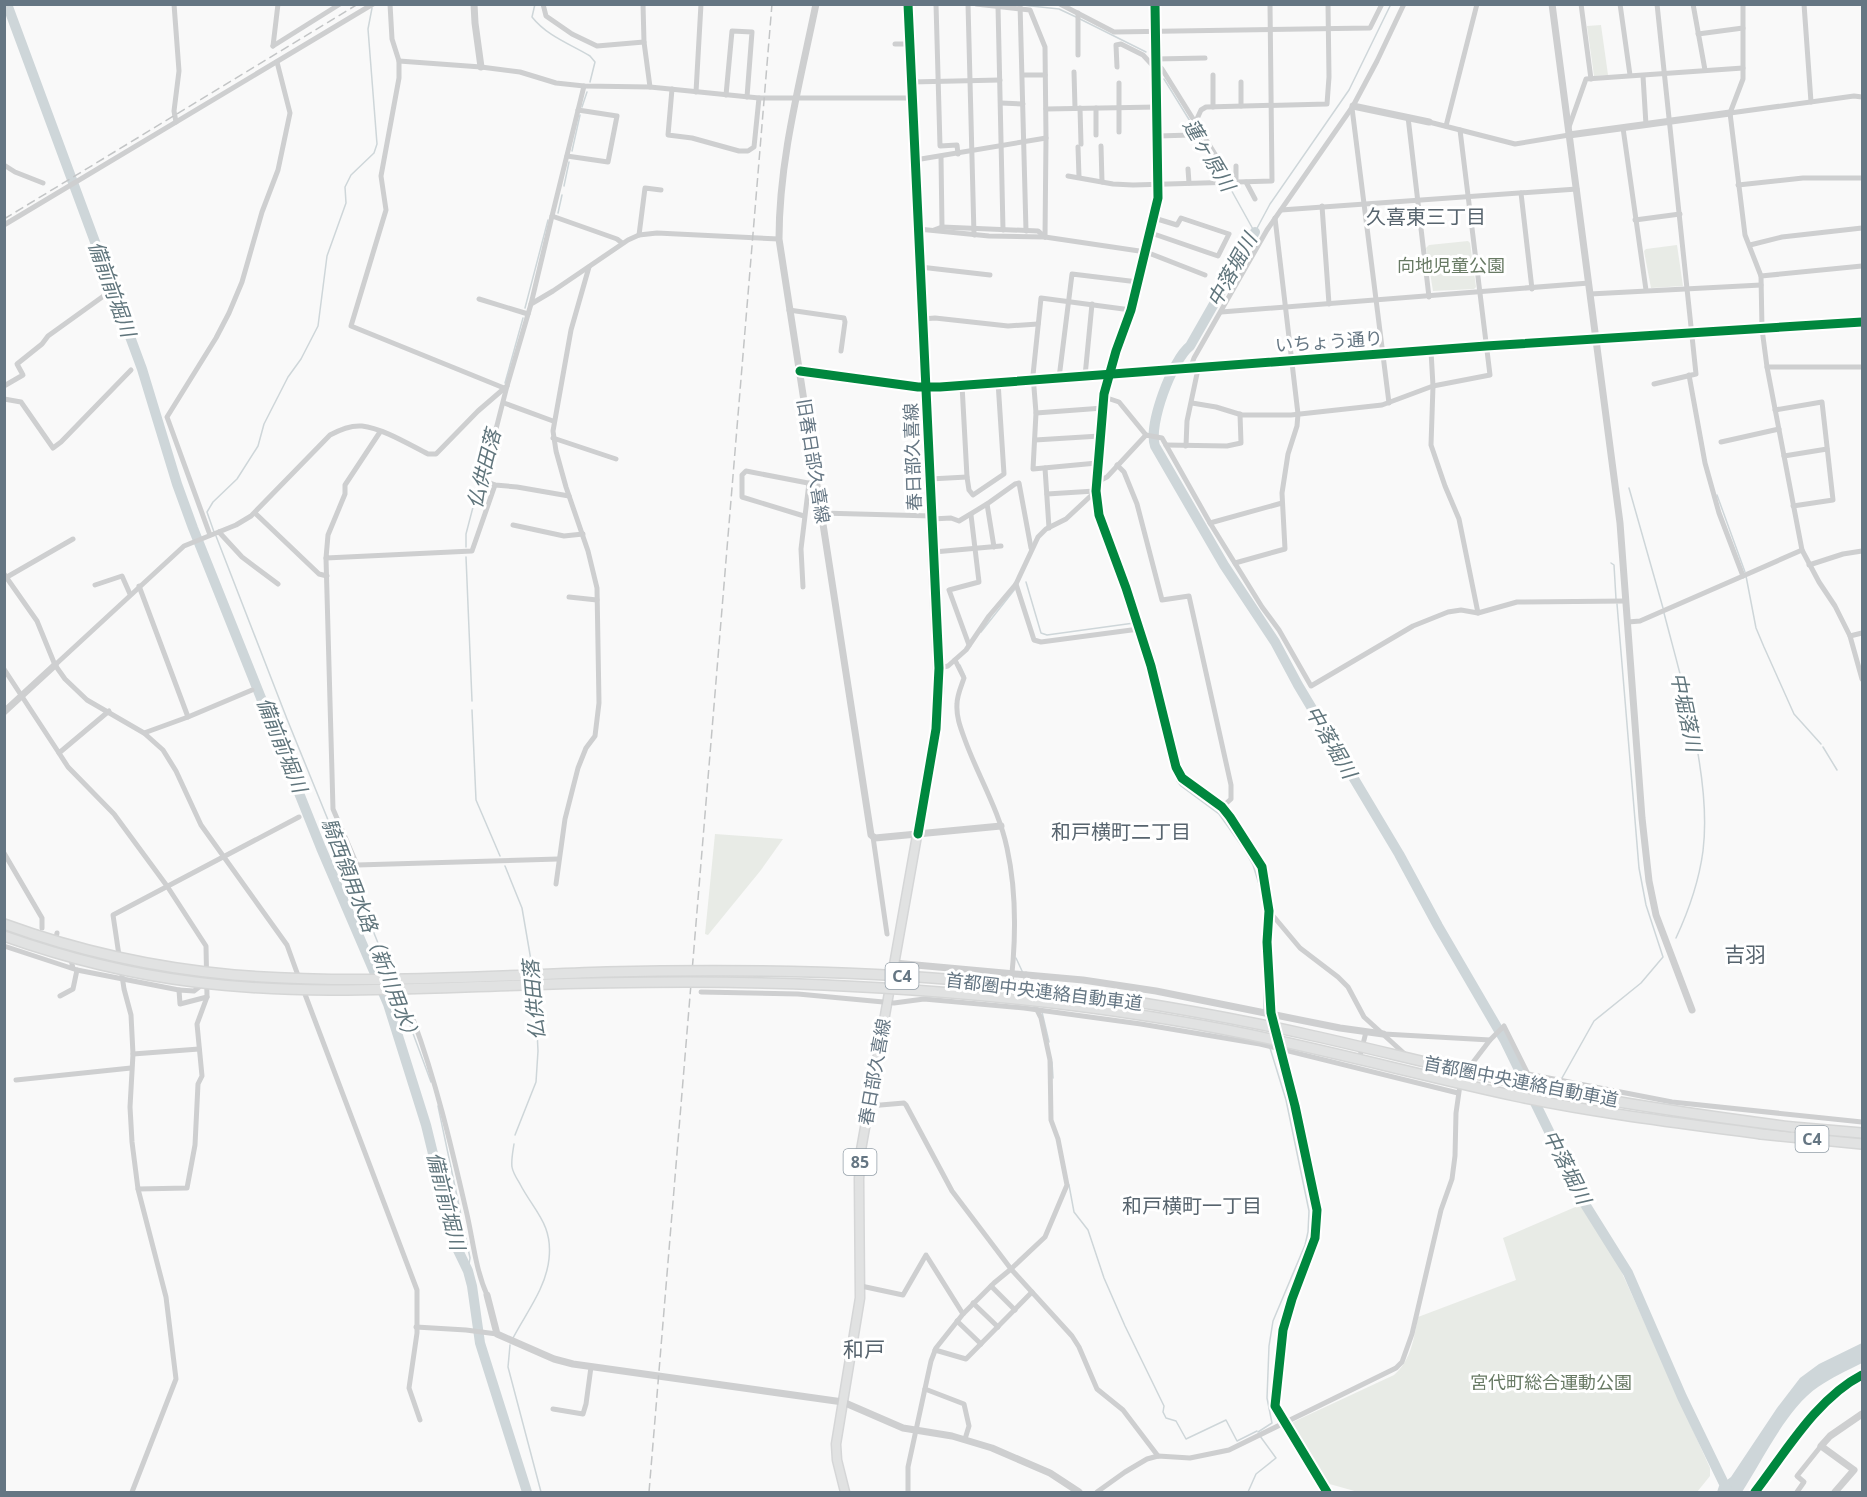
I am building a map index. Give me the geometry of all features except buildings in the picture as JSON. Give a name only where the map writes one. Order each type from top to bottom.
[{"type":"highway","name":"首都圏中央連絡自動車道","points":[[4,924],[71,946],[113,956],[196,971],[274,978],[445,978],[680,970],[754,970],[896,976],[1049,990],[1240,1020],[1569,1093],[1698,1115],[1863,1133]]},
{"type":"highway","name":"首都圏中央連絡自動車道","points":[[4,936],[73,957],[156,976],[230,986],[315,989],[679,981],[758,982],[883,988],[1021,1000],[1225,1030],[1475,1087],[1581,1108],[1761,1134],[1863,1144]]},
{"type":"main road","name":"春日部久喜線","points":[[845,1492],[837,1460],[836,1444],[858,1320],[861,1286],[860,1165],[936,729],[939,668],[908,4]]},
{"type":"street","points":[[174,4],[179,71],[174,111],[176,122]]},
{"type":"street","points":[[278,4],[273,46],[340,4]]},
{"type":"street","points":[[4,225],[82,181],[374,4]]},
{"type":"street","points":[[390,4],[392,39],[399,61],[399,78],[381,176],[386,210],[351,326],[506,387]]},
{"type":"street","points":[[474,4],[481,67]]},
{"type":"street","points":[[543,4],[546,16],[572,34],[597,46],[644,42]]},
{"type":"street","points":[[643,4],[644,42],[650,87]]},
{"type":"street","points":[[696,92],[700,4]]},
{"type":"street","name":"旧春日部久喜線","points":[[816,4],[784,166],[779,239],[873,837]]},
{"type":"street","points":[[936,4],[940,146],[957,145],[958,154]]},
{"type":"street","points":[[968,4],[974,235]]},
{"type":"street","points":[[976,4],[1020,7],[1030,10],[1045,47],[1047,138],[1045,237]]},
{"type":"street","points":[[1060,4],[1114,32],[1370,28],[1382,4]]},
{"type":"street","points":[[1155,4],[1159,184],[1151,233],[1131,310],[1109,374],[1104,397],[1096,491],[1099,515],[1151,666],[1176,767],[1182,778],[1222,807],[1262,867],[1269,911],[1267,942],[1271,1013],[1295,1106],[1317,1210],[1315,1238],[1292,1299],[1282,1340],[1275,1406],[1327,1492]]},
{"type":"street","points":[[1068,176],[1133,185],[1272,181],[1270,4]]},
{"type":"street","points":[[1196,122],[1201,110],[1213,106],[1327,104],[1328,4]]},
{"type":"street","points":[[1186,446],[1187,421],[1192,403],[1194,358],[1275,218],[1352,107],[1404,4]]},
{"type":"street","points":[[1446,126],[1477,4]]},
{"type":"street","points":[[1552,4],[1620,523],[1648,881],[1656,915],[1692,1010]]},
{"type":"street","points":[[1581,4],[1591,79]]},
{"type":"street","points":[[1620,4],[1630,75]]},
{"type":"street","points":[[1654,384],[1696,374],[1658,4]]},
{"type":"street","points":[[1693,4],[1705,70]]},
{"type":"street","points":[[1743,4],[1743,79],[1730,113],[1745,235],[1761,276],[1762,328],[1767,367],[1802,550],[1850,636],[1863,678]]},
{"type":"street","points":[[1804,4],[1811,102]]},
{"type":"street","points":[[998,6],[1004,230]]},
{"type":"street","points":[[1020,7],[1026,231]]},
{"type":"street","points":[[1076,13],[1078,55]]},
{"type":"street","points":[[1698,34],[1743,28]]},
{"type":"street","points":[[726,95],[732,31],[752,32],[747,97]]},
{"type":"street","points":[[895,44],[910,44]]},
{"type":"street","points":[[1117,66],[1116,45],[1120,44],[1143,55],[1162,69],[1231,183]]},
{"type":"street","points":[[1156,64],[1205,58]]},
{"type":"street","points":[[399,61],[520,72],[556,83],[584,86],[650,87],[759,98],[912,98]]},
{"type":"street","points":[[210,535],[167,417],[229,313],[242,282],[262,212],[278,170],[290,113],[277,62]]},
{"type":"street","points":[[1569,133],[1586,79],[1743,68]]},
{"type":"street","points":[[1074,72],[1079,177]]},
{"type":"street","points":[[1023,75],[1045,75]]},
{"type":"street","points":[[1213,75],[1213,106]]},
{"type":"street","points":[[1642,75],[1646,125]]},
{"type":"street","points":[[911,82],[1000,80]]},
{"type":"street","points":[[1241,82],[1241,106]]},
{"type":"street","points":[[1119,83],[1119,132]]},
{"type":"street","points":[[569,496],[495,485],[483,480],[504,403],[506,387],[531,304],[584,86]]},
{"type":"street","points":[[672,89],[668,135],[692,138],[740,151],[748,151],[754,147],[759,98]]},
{"type":"street","points":[[1352,107],[1407,117],[1515,144],[1569,133],[1671,122],[1854,96],[1863,98]]},
{"type":"street","points":[[1001,103],[1023,104]]},
{"type":"street","points":[[1046,109],[1157,107]]},
{"type":"street","points":[[1352,107],[1389,403]]},
{"type":"street","points":[[1096,108],[1096,135]]},
{"type":"street","points":[[567,156],[608,162],[617,116],[578,110]]},
{"type":"street","points":[[1407,117],[1429,297]]},
{"type":"street","points":[[1623,128],[1646,290]]},
{"type":"street","points":[[1192,403],[1240,414],[1298,414],[1382,405],[1433,386],[1490,375],[1460,130]]},
{"type":"street","points":[[1158,136],[1191,135]]},
{"type":"street","points":[[915,160],[1047,138]]},
{"type":"street","points":[[1101,146],[1102,182]]},
{"type":"street","points":[[941,157],[942,227]]},
{"type":"street","points":[[4,165],[43,183]]},
{"type":"street","points":[[1231,183],[1236,166]]},
{"type":"street","points":[[1188,169],[1189,183]]},
{"type":"street","points":[[1738,185],[1803,178],[1863,178]]},
{"type":"street","points":[[1246,183],[1255,199]]},
{"type":"street","points":[[639,235],[645,188],[661,190]]},
{"type":"street","points":[[1281,210],[1576,189]]},
{"type":"street","points":[[1521,193],[1532,288]]},
{"type":"street","points":[[1322,206],[1329,304]]},
{"type":"street","points":[[1635,220],[1680,214]]},
{"type":"street","points":[[552,216],[622,243]]},
{"type":"street","points":[[1151,233],[1218,256],[1229,234],[1181,218],[1177,225],[1154,218]]},
{"type":"street","points":[[1235,563],[1285,549],[1282,493],[1288,454],[1297,426],[1298,414],[1275,218]]},
{"type":"street","points":[[934,230],[942,227],[996,229],[1041,232],[1045,237]]},
{"type":"street","points":[[1750,245],[1782,237],[1863,228]]},
{"type":"street","points":[[918,229],[974,235],[1045,237],[1146,252],[1205,275]]},
{"type":"street","points":[[994,236],[996,229]]},
{"type":"street","points":[[531,304],[622,243],[639,235],[657,232],[779,239]]},
{"type":"street","points":[[1761,276],[1863,266]]},
{"type":"street","points":[[556,884],[565,819],[585,748],[595,736],[599,703],[597,588],[553,438],[553,421],[571,330],[589,267]]},
{"type":"street","points":[[920,267],[990,275]]},
{"type":"street","points":[[1059,378],[1072,274],[1138,282]]},
{"type":"street","points":[[1221,312],[1589,283]]},
{"type":"street","points":[[1590,294],[1761,285]]},
{"type":"street","points":[[4,387],[22,375],[17,364],[42,345],[48,336],[105,295]]},
{"type":"street","points":[[1097,464],[1034,469],[1036,413],[1033,380],[1041,298],[1131,310]]},
{"type":"street","points":[[479,299],[528,314]]},
{"type":"street","points":[[1085,376],[1092,304]]},
{"type":"street","points":[[789,310],[843,318],[845,322],[841,351]]},
{"type":"street","points":[[923,319],[935,318],[1008,326],[1038,324]]},
{"type":"street","name":"いちょう通り","points":[[800,371],[926,387],[1486,346],[1863,322]]},
{"type":"street","points":[[1431,351],[1433,386],[1431,445],[1459,519],[1478,613]]},
{"type":"street","points":[[1767,367],[1863,367]]},
{"type":"street","points":[[4,399],[21,402],[53,448],[131,370]]},
{"type":"street","points":[[1689,375],[1705,463],[1719,513],[1743,576]]},
{"type":"street","points":[[962,385],[967,477],[969,490],[973,495],[1004,474],[998,382]]},
{"type":"street","points":[[4,712],[168,559],[192,542],[236,525],[255,513],[330,435],[344,428],[361,426],[433,455],[506,387]]},
{"type":"street","points":[[1104,397],[1119,402],[1146,435],[1161,438],[1210,523],[1262,607],[1279,630],[1311,686],[1413,626],[1448,612],[1461,610],[1478,613],[1517,602],[1626,601]]},
{"type":"street","points":[[1775,410],[1822,402],[1833,500],[1793,506]]},
{"type":"street","points":[[504,403],[553,421]]},
{"type":"street","points":[[1036,413],[1103,408]]},
{"type":"street","points":[[1166,445],[1227,446],[1241,443],[1240,414]]},
{"type":"street","points":[[1721,442],[1779,429]]},
{"type":"street","points":[[380,432],[345,485],[345,494],[328,535],[326,558],[333,809],[357,865],[558,859]]},
{"type":"street","points":[[1096,481],[1104,479],[1146,435]]},
{"type":"street","points":[[1035,440],[1100,436]]},
{"type":"street","points":[[553,438],[616,459]]},
{"type":"street","points":[[1784,456],[1827,449]]},
{"type":"street","points":[[1117,465],[1124,472],[1137,504],[1162,600],[1189,596],[1232,785],[1232,799],[1222,807]]},
{"type":"street","points":[[1045,468],[1049,528]]},
{"type":"street","points":[[804,516],[742,497],[742,475],[746,471],[808,483],[816,481]]},
{"type":"street","points":[[930,479],[967,477]]},
{"type":"street","points":[[803,587],[801,549],[808,483]]},
{"type":"street","points":[[821,513],[951,518],[959,521],[1019,483],[1031,548]]},
{"type":"street","points":[[326,558],[472,551],[495,485]]},
{"type":"street","points":[[1047,494],[1096,491]]},
{"type":"street","points":[[939,668],[946,668],[969,645],[988,616],[1016,584],[1038,537],[1066,519],[1096,491]]},
{"type":"street","points":[[1210,523],[1282,503]]},
{"type":"street","points":[[987,504],[994,547]]},
{"type":"street","points":[[255,513],[320,574],[327,576]]},
{"type":"street","points":[[969,645],[950,596],[950,588],[979,582],[971,515]]},
{"type":"street","points":[[513,525],[564,536],[583,534]]},
{"type":"street","points":[[219,532],[242,557],[278,584]]},
{"type":"street","points":[[73,539],[6,575],[37,621],[55,665],[65,679],[87,699],[144,733],[162,750],[176,771],[201,825],[286,945],[417,1290],[416,1327],[409,1388],[420,1420]]},
{"type":"street","points":[[934,552],[1001,546]]},
{"type":"street","points":[[1628,622],[1640,621],[1802,550]]},
{"type":"street","points":[[1809,565],[1863,550]]},
{"type":"street","points":[[95,585],[122,576],[130,594]]},
{"type":"street","points":[[1016,584],[1034,640],[1041,642],[1140,629]]},
{"type":"street","points":[[139,586],[188,717]]},
{"type":"street","points":[[936,597],[950,596]]},
{"type":"street","points":[[569,597],[597,600]]},
{"type":"street","points":[[1850,636],[1863,633]]},
{"type":"street","points":[[955,660],[964,678],[958,693],[959,723],[1001,826],[1012,873],[1014,892],[1013,973],[1009,1006]]},
{"type":"street","points":[[4,669],[68,767],[114,814],[168,886],[206,946],[207,997],[197,1024],[202,1076],[198,1084],[195,1145],[187,1188],[138,1189]]},
{"type":"street","points":[[144,733],[252,690]]},
{"type":"street","points":[[59,753],[109,711]]},
{"type":"street","points":[[132,1492],[176,1379],[166,1296],[138,1189],[132,1142],[131,1015],[113,915],[299,817]]},
{"type":"street","points":[[887,934],[873,837],[1001,826]]},
{"type":"street","points":[[4,853],[42,918],[42,928]]},
{"type":"street","points":[[1269,911],[1300,948],[1327,967],[1348,987],[1364,1017],[1383,1034],[1416,1061],[1461,1078]]},
{"type":"street","points":[[57,933],[56,938],[70,956],[75,969],[73,989],[60,996]]},
{"type":"street","points":[[4,946],[75,969],[179,990],[194,991],[207,982]]},
{"type":"street","points":[[894,963],[1083,980],[1366,1032],[1490,1040]]},
{"type":"street","points":[[908,1492],[908,1467],[935,1350],[963,1314],[1045,1237],[1067,1185],[1058,1139],[1051,1120],[1050,1060],[1041,1018],[1026,985],[1026,974]]},
{"type":"street","points":[[179,990],[180,1004],[207,997]]},
{"type":"street","points":[[700,992],[798,994],[887,1003],[924,999],[1009,1006],[1184,1030],[1279,1049],[1458,1093]]},
{"type":"street","points":[[413,1019],[440,1098],[471,1229],[478,1275],[487,1295],[496,1334]]},
{"type":"street","points":[[1097,1492],[1147,1459],[1158,1456],[1190,1458],[1219,1454],[1396,1368],[1402,1362],[1412,1334],[1442,1210],[1452,1179],[1461,1078],[1490,1040],[1504,1026],[1528,1074],[1672,1102],[1863,1122]]},
{"type":"street","points":[[1357,1067],[1366,1032]]},
{"type":"street","points":[[133,1054],[199,1049]]},
{"type":"street","points":[[16,1080],[131,1068]]},
{"type":"street","points":[[869,1106],[904,1103],[906,1105],[952,1191],[1011,1269],[1079,1347],[1097,1389],[1123,1410],[1158,1456]]},
{"type":"street","points":[[861,1286],[903,1295],[926,1255],[963,1314]]},
{"type":"street","points":[[991,1286],[1015,1310]]},
{"type":"street","points":[[935,1350],[966,1359],[1032,1292]]},
{"type":"street","points":[[974,1303],[998,1327]]},
{"type":"street","points":[[957,1321],[981,1344]]},
{"type":"street","points":[[416,1327],[496,1334],[554,1359],[591,1367],[843,1402],[884,1421],[915,1431],[965,1439],[992,1448],[1050,1473],[1079,1492]]},
{"type":"street","points":[[553,1409],[583,1414],[591,1367]]},
{"type":"street","points":[[925,1389],[964,1404],[969,1426],[965,1439]]},
{"type":"street","points":[[1797,1492],[1804,1482],[1797,1476],[1821,1446],[1838,1429],[1863,1413]]},
{"type":"street","points":[[1821,1446],[1854,1470],[1835,1492]]},
{"type":"green space","points":[[1601,25],[1608,75],[1594,76],[1587,26]]},
{"type":"green space","name":"向地児童公園","points":[[1468,241],[1476,287],[1474,289],[1433,291],[1426,248],[1429,245]]},
{"type":"green space","points":[[1677,245],[1683,286],[1651,288],[1644,251]]},
{"type":"green space","points":[[715,834],[783,839],[708,935],[705,934]]},
{"type":"green space","name":"宮代町総合運動公園","points":[[1580,1205],[1618,1264],[1710,1468],[1710,1476],[1697,1492],[1358,1492],[1326,1483],[1291,1424],[1394,1375],[1408,1356],[1418,1317],[1516,1280],[1503,1238]]},
{"type":"shaded area","points":[[1862,1343],[1862,1363],[1828,1380],[1807,1396],[1786,1421],[1742,1492],[1717,1492],[1719,1486],[1731,1477],[1800,1378],[1819,1364]]},
{"type":"waterway","name":"備前前堀川","points":[[7,4],[142,369],[193,528],[321,848],[388,1004],[426,1125],[455,1244],[468,1271],[480,1343],[527,1492]]},
{"type":"waterway","name":"仏供田落","points":[[535,4],[532,17],[538,24],[552,35],[590,56],[595,62],[590,82]]},
{"type":"waterway","name":"中落堀川","points":[[1255,232],[1270,204],[1349,90],[1391,4]]},
{"type":"waterway","name":"蓮ヶ原川","points":[[1022,5],[1059,9],[1076,17]]},
{"type":"waterway","name":"騎西領用水路（新川用水）","points":[[214,532],[207,512],[213,502],[237,479],[258,446],[264,424],[318,326],[327,256],[346,203],[345,187],[351,175],[374,153],[377,144],[368,29],[372,8]]},
{"type":"waterway","name":"蓮ヶ原川","points":[[1080,19],[1146,52]]},
{"type":"waterway","name":"蓮ヶ原川","points":[[1164,79],[1227,181]]},
{"type":"waterway","name":"仏供田落","points":[[582,107],[587,92]]},
{"type":"waterway","name":"仏供田落","points":[[572,151],[580,115]]},
{"type":"waterway","name":"仏供田落","points":[[564,186],[569,162]]},
{"type":"waterway","name":"蓮ヶ原川","points":[[1229,186],[1254,231]]},
{"type":"waterway","name":"仏供田落","points":[[558,213],[562,195]]},
{"type":"waterway","name":"仏供田落","points":[[525,308],[548,220]]},
{"type":"waterway","name":"中落堀川","points":[[1255,232],[1190,346],[1183,353],[1169,378],[1155,423],[1155,446],[1224,565],[1275,642],[1505,1041],[1583,1201],[1628,1273],[1682,1397],[1728,1492]]},
{"type":"waterway","name":"仏供田落","points":[[505,383],[523,318]]},
{"type":"waterway","name":"仏供田落","points":[[466,547],[466,534],[486,457]]},
{"type":"waterway","name":"中堀落川","points":[[1629,488],[1663,608]]},
{"type":"waterway","points":[[1717,495],[1745,572]]},
{"type":"waterway","name":"騎西領用水路（新川用水）","points":[[216,536],[287,719],[391,975]]},
{"type":"waterway","name":"仏供田落","points":[[466,557],[472,701]]},
{"type":"waterway","points":[[1611,563],[1614,565],[1616,599]]},
{"type":"waterway","points":[[1746,576],[1756,628],[1764,647],[1794,714],[1821,744]]},
{"type":"waterway","points":[[1026,582],[1041,633],[1047,635],[1134,623]]},
{"type":"waterway","points":[[981,632],[1015,589]]},
{"type":"waterway","points":[[1562,1078],[1594,1021],[1641,983],[1663,957],[1646,905],[1639,868],[1617,604]]},
{"type":"waterway","name":"中堀落川","points":[[1664,613],[1694,731],[1705,823],[1699,873],[1676,938]]},
{"type":"waterway","points":[[960,665],[965,676]]},
{"type":"waterway","name":"仏供田落","points":[[472,710],[476,800],[500,856]]},
{"type":"waterway","points":[[1823,747],[1837,770]]},
{"type":"waterway","points":[[1174,769],[1181,786],[1219,814],[1253,865],[1265,903],[1264,1010]]},
{"type":"waterway","name":"仏供田落","points":[[505,866],[522,908],[533,972]]},
{"type":"waterway","points":[[1016,958],[1023,973]]},
{"type":"waterway","name":"仏供田落","points":[[515,1135],[536,1082],[538,1051],[535,988]]},
{"type":"waterway","name":"騎西領用水路（新川用水）","points":[[398,993],[431,1082]]},
{"type":"waterway","points":[[1042,1012],[1049,1042]]},
{"type":"waterway","points":[[1258,1432],[1272,1423],[1267,1398],[1269,1346],[1273,1321],[1305,1245],[1309,1211],[1286,1100],[1270,1048]]},
{"type":"waterway","points":[[1052,1062],[1053,1078]]},
{"type":"waterway","name":"騎西領用水路（新川用水）","points":[[438,1106],[470,1258],[468,1271]]},
{"type":"waterway","name":"仏供田落","points":[[513,1338],[535,1300],[544,1280],[549,1259],[548,1236],[545,1227],[513,1171],[514,1144]]},
{"type":"waterway","points":[[1069,1185],[1074,1212],[1088,1230],[1104,1278],[1164,1406],[1163,1412],[1166,1418],[1176,1421],[1186,1439],[1226,1420],[1237,1441],[1257,1431]]},
{"type":"waterway","name":"仏供田落","points":[[510,1345],[508,1367],[541,1492]]},
{"type":"waterway","points":[[1248,1492],[1256,1474],[1276,1458],[1260,1436]]},
{"type":"railway","points":[[4,219],[358,4]]},
{"type":"railway","points":[[649,1492],[772,4]]},
{"type":"cycle path","points":[[908,4],[939,668],[936,729],[918,834]]},
{"type":"cycle path","points":[[1155,4],[1158,198],[1131,310],[1104,394],[1096,491],[1099,515],[1151,666],[1176,767],[1182,778],[1222,807],[1262,867],[1269,911],[1267,942],[1271,1013],[1295,1106],[1317,1210],[1315,1238],[1283,1330],[1275,1406],[1327,1492]]},
{"type":"cycle path","points":[[800,371],[918,387],[940,387],[1486,346],[1862,322]]},
{"type":"cycle path","points":[[1755,1492],[1816,1412],[1846,1385],[1862,1375]]},
{"type":"district","name":"久喜東三丁目","points":[[1426,217]]},
{"type":"district","name":"和戸横町二丁目","points":[[1121,832]]},
{"type":"district","name":"吉羽","points":[[1745,955]]},
{"type":"district","name":"和戸横町一丁目","points":[[1192,1206]]},
{"type":"district","name":"和戸","points":[[864,1350]]}]
